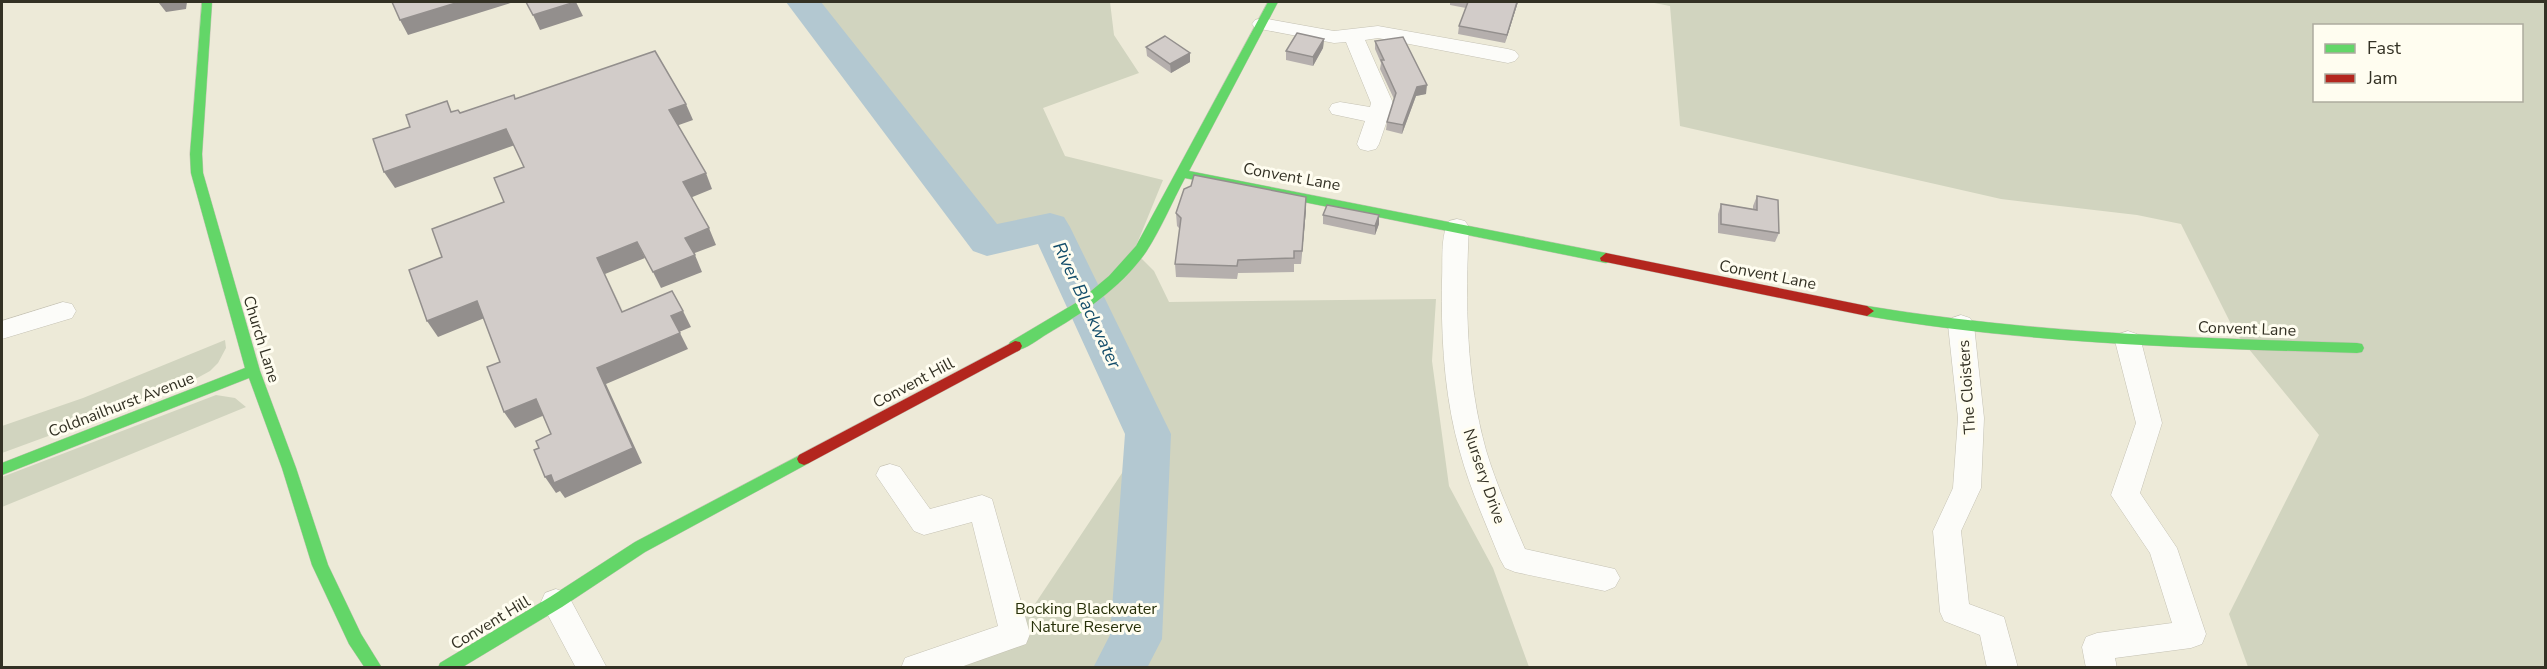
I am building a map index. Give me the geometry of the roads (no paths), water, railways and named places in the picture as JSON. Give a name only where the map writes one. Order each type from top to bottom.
[{"type":"main road","name":"Church Lane","points":[[207,2],[196,154],[197,173],[253,371],[289,468],[320,565],[355,639],[374,668]]},
{"type":"main road","name":"Convent Hill","points":[[446,668],[556,602],[640,547],[1050,326],[1100,294],[1128,267],[1141,249],[1273,2]]},
{"type":"main road","name":"Convent Lane","points":[[1180,173],[1321,197],[1457,227],[1867,310],[1961,326],[2128,341],[2357,348]]},
{"type":"main road","name":"Coldnailhurst Avenue","points":[[2,469],[253,371]]},
{"type":"street","points":[[1262,24],[1334,37],[1378,32],[1508,56]]},
{"type":"street","points":[[1353,35],[1382,103],[1368,144]]},
{"type":"street","points":[[1340,109],[1378,116]]},
{"type":"street","name":"Nursery Drive","points":[[1457,227],[1453,284],[1465,416],[1482,477],[1515,559],[1605,578]]},
{"type":"street","points":[[2,330],[63,311]]},
{"type":"street","name":"The Cloisters","points":[[1961,326],[1971,418],[1967,488],[1947,531],[1955,612],[1993,626],[2003,668]]},
{"type":"street","points":[[2102,668],[2097,647],[2191,634],[2163,548],[2125,495],[2149,423],[2128,341]]},
{"type":"street","points":[[890,475],[924,523],[982,507],[1015,634],[916,668]]},
{"type":"street","points":[[556,602],[592,668]]},
{"type":"waterway","name":"River Blackwater","points":[[803,2],[907,134],[987,241],[1050,227],[1148,434],[1136,639],[1119,668]]},
{"type":"park label","name":"Bocking Blackwater Nature Reserve","points":[[1086,617]]}]
